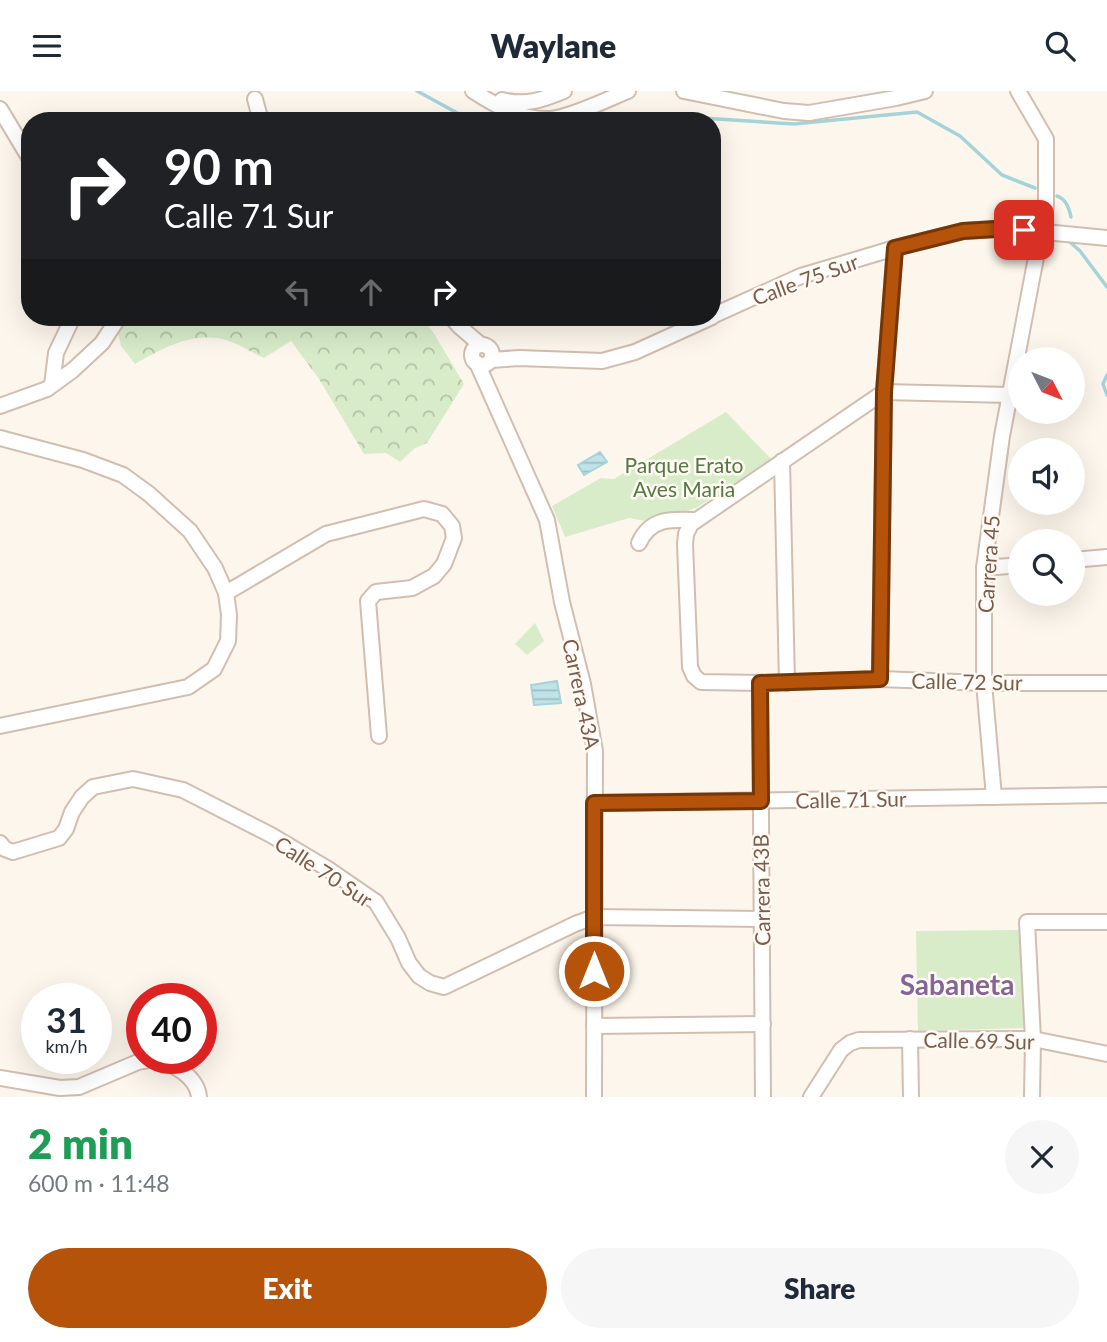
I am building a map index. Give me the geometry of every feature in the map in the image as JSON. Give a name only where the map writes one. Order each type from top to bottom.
[{"type":"street","points":[[473,91],[498,107],[514,112]]},
{"type":"street","points":[[486,91],[494,97],[517,104],[544,100],[564,91]]},
{"type":"street","points":[[574,112],[628,91]]},
{"type":"street","points":[[684,91],[784,111],[809,113],[925,91]]},
{"type":"street","name":"Carrera 45","points":[[1018,91],[1046,139],[1046,205],[1019,347]]},
{"type":"street","points":[[255,99],[259,112]]},
{"type":"street","points":[[0,109],[21,144]]},
{"type":"street","name":"Calle 75 Sur","points":[[721,313],[801,276],[963,231],[996,229],[1107,238]]},
{"type":"street","points":[[880,679],[884,392],[895,248]]},
{"type":"street","points":[[49,387],[57,352],[69,326]]},
{"type":"street","points":[[0,406],[49,387],[73,370],[102,343],[113,326]]},
{"type":"street","points":[[458,326],[483,356]]},
{"type":"street","name":"Calle 75 Sur","points":[[483,356],[602,361],[635,352],[692,326]]},
{"type":"street","name":"Carrera 43A","points":[[483,356],[489,386],[547,520],[595,751],[594,1097]]},
{"type":"street","points":[[489,386],[496,372],[515,358]]},
{"type":"street","points":[[639,543],[644,533],[666,521],[680,519],[692,524],[884,392],[1008,395]]},
{"type":"street","name":"Carrera 45","points":[[994,797],[984,683],[984,568],[1008,405]]},
{"type":"street","points":[[0,437],[83,460],[123,475],[149,494],[190,531],[215,568],[226,593],[229,615],[228,641],[214,669],[188,687],[0,726]]},
{"type":"street","points":[[782,461],[787,683]]},
{"type":"street","points":[[226,593],[326,534],[424,509],[442,514],[452,526],[454,538],[444,564],[434,576],[412,588],[376,592],[368,601],[379,736]]},
{"type":"street","name":"Calle 72 Sur","points":[[692,524],[685,544],[690,667],[701,682],[787,683],[880,679],[984,683],[1107,683]]},
{"type":"street","points":[[1085,559],[1107,557]]},
{"type":"street","points":[[984,568],[1008,566]]},
{"type":"street","name":"Carrera 43B","points":[[760,683],[763,1097]]},
{"type":"street","name":"Calle 70 Sur","points":[[2,848],[13,852],[59,838],[82,797],[93,787],[133,779],[183,790],[271,835],[376,902],[398,938],[409,963],[419,976],[444,987],[594,917],[762,919]]},
{"type":"street","name":"Calle 71 Sur","points":[[594,803],[1107,795]]},
{"type":"street","points":[[1032,1097],[1033,1039],[1027,922],[1107,922]]},
{"type":"street","points":[[594,1026],[762,1024]]},
{"type":"street","points":[[911,1039],[911,1097]]},
{"type":"street","name":"Calle 69 Sur","points":[[811,1097],[841,1050],[859,1040],[1033,1039],[1107,1053]]},
{"type":"street","points":[[0,1078],[60,1088],[79,1087],[126,1067]]},
{"type":"street","points":[[186,1074],[198,1089],[199,1097]]},
{"type":"green space","points":[[428,326],[464,384],[427,443],[415,448],[400,462],[386,453],[364,454],[319,379],[291,341],[264,358],[229,341],[216,338],[192,339],[168,347],[135,364],[121,346],[117,328]]},
{"type":"green space","name":"Parque Erato Aves Maria","points":[[726,412],[772,460],[696,508],[651,522],[629,518],[565,537],[552,506],[601,478],[614,479]]},
{"type":"green space","points":[[535,623],[544,641],[527,655],[515,644]]},
{"type":"green space","points":[[1023,930],[1027,1028],[918,1031],[916,931]]},
{"type":"water","points":[[600,452],[607,462],[584,475],[578,465]]},
{"type":"water","points":[[557,681],[561,703],[534,705],[531,685]]},
{"type":"waterway","points":[[417,91],[456,112]]},
{"type":"waterway","points":[[721,119],[794,124],[917,112],[960,136],[1002,175],[1035,188]]},
{"type":"waterway","points":[[1057,196],[1065,202],[1071,217]]},
{"type":"waterway","points":[[1071,243],[1107,287]]},
{"type":"waterway","points":[[1107,375],[1103,384],[1107,395]]},
{"type":"district","name":"Sabaneta","points":[[957,984]]},
{"type":"route","points":[[594,971],[594,803],[761,801],[760,683],[880,679],[884,392],[895,248],[963,231],[1024,230]]}]
